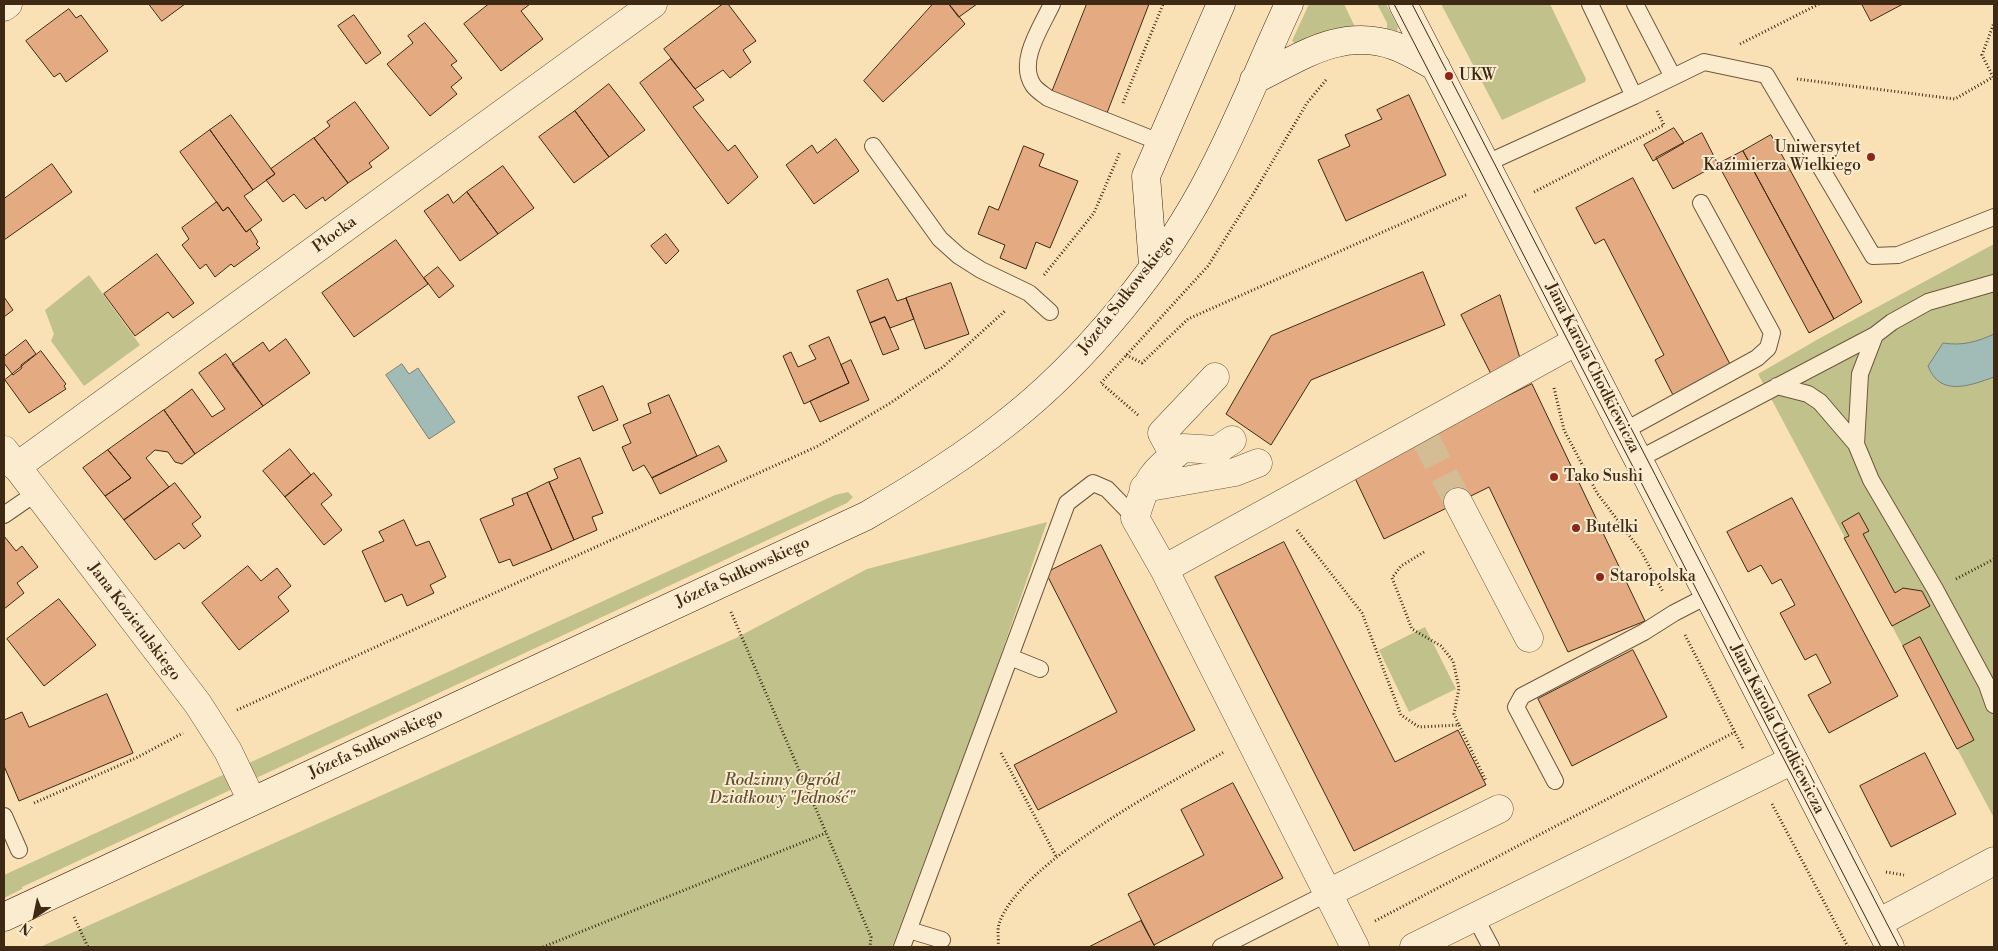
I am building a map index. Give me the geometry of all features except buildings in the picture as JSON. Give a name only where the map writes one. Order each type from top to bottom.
[{"type":"street","points":[[4,7],[8,4]]},
{"type":"street","name":"Płocka","points":[[10,458],[653,4]]},
{"type":"street","points":[[1153,265],[1146,176],[1221,4]]},
{"type":"street","name":"Józefa Sułkowskiego","points":[[4,917],[866,516],[931,478],[1006,424],[1081,355],[1153,265],[1182,224],[1212,172],[1289,4]]},
{"type":"street","name":"Jana Karola Chodkiewicza","points":[[1403,4],[1487,163],[1890,947]]},
{"type":"street","points":[[1254,80],[1331,42],[1358,38],[1396,46],[1436,67]]},
{"type":"street","points":[[1164,570],[1422,433],[1577,340]]},
{"type":"street","points":[[1216,377],[1168,444],[1155,472],[1144,488],[1135,518],[1250,737],[1352,941]]},
{"type":"street","points":[[1168,444],[1183,448],[1217,450],[1232,440]]},
{"type":"street","name":"Jana Kozietulskiego","points":[[10,458],[198,704],[228,751],[252,801]]},
{"type":"street","points":[[1144,488],[1235,472],[1258,463]]},
{"type":"street","points":[[1458,502],[1529,638]]},
{"type":"street","points":[[1414,947],[1793,760]]},
{"type":"street","points":[[1328,893],[1499,809]]},
{"type":"street","points":[[1878,923],[1994,861]]},
{"type":"lane","points":[[1052,4],[1030,55],[1028,75],[1033,86],[1048,98],[1162,143]]},
{"type":"lane","points":[[1590,4],[1641,93]]},
{"type":"lane","points":[[1635,4],[1673,77]]},
{"type":"lane","points":[[1487,163],[1641,93],[1704,62],[1766,75],[1872,256],[1898,255],[1994,218]]},
{"type":"lane","points":[[874,146],[940,239],[981,270],[1029,293],[1050,312]]},
{"type":"lane","points":[[1624,431],[1757,358],[1768,348],[1772,333],[1701,203]]},
{"type":"lane","points":[[1639,459],[1875,335],[1892,322],[1928,302],[1994,283]]},
{"type":"lane","points":[[1856,444],[1860,374],[1875,335]]},
{"type":"lane","points":[[1777,386],[1808,394],[1820,402],[1856,444],[1871,480],[1935,590],[1987,685],[1994,705]]},
{"type":"lane","points":[[902,947],[1067,503],[1093,484],[1106,489],[1135,518]]},
{"type":"lane","points":[[4,515],[36,493]]},
{"type":"lane","points":[[1555,781],[1516,707],[1522,696],[1644,632],[1674,613],[1709,595]]},
{"type":"lane","points":[[1010,657],[1040,669]]},
{"type":"lane","points":[[4,816],[19,850]]},
{"type":"lane","points":[[1221,947],[1328,893]]},
{"type":"lane","points":[[1476,917],[1492,947]]},
{"type":"lane","points":[[908,930],[942,940]]},
{"type":"path","points":[[234,712],[818,446],[884,407],[943,367],[1013,303],[1029,293],[1094,213],[1113,172],[1128,128],[1122,103],[1163,4]]},
{"type":"path","points":[[1704,62],[1819,4]]},
{"type":"path","points":[[1766,75],[1955,99],[1993,76],[1982,55],[1994,22]]},
{"type":"path","points":[[1168,444],[1100,383],[1208,266],[1256,191],[1314,92],[1329,76]]},
{"type":"path","points":[[1532,193],[1664,125],[1641,93]]},
{"type":"path","points":[[1464,184],[1474,202]]},
{"type":"path","points":[[1126,355],[1142,363],[1188,319],[1469,193]]},
{"type":"path","points":[[1548,359],[1564,430],[1597,493],[1641,551],[1848,947]]},
{"type":"path","points":[[1291,528],[1298,531],[1362,612],[1401,715],[1419,727],[1459,725]]},
{"type":"path","points":[[1424,552],[1401,566],[1392,578],[1412,628],[1441,646],[1453,661],[1459,688],[1454,714],[1499,809]]},
{"type":"path","points":[[1935,590],[1994,559]]},
{"type":"path","points":[[719,585],[871,937],[870,947]]},
{"type":"path","points":[[985,724],[1057,858]]},
{"type":"path","points":[[34,803],[136,758],[187,730]]},
{"type":"path","points":[[1352,941],[1735,732]]},
{"type":"path","points":[[998,947],[999,925],[1014,899],[1035,874],[1122,811],[1250,737]]},
{"type":"path","points":[[543,947],[826,833]]},
{"type":"green space","points":[[1309,4],[1344,4],[1355,27],[1331,29],[1297,45],[1292,41]]},
{"type":"green space","points":[[1377,4],[1386,4],[1398,27],[1397,31],[1387,30],[1387,23]]},
{"type":"green space","points":[[1441,4],[1550,4],[1586,79],[1585,82],[1502,120]]},
{"type":"green space","points":[[1994,244],[1994,818],[1758,374],[1820,338]]},
{"type":"green space","points":[[89,275],[140,345],[84,386],[51,341],[54,334],[45,310]]},
{"type":"green space","points":[[848,492],[853,497],[847,503],[22,887],[22,889],[4,898],[4,875],[835,495]]},
{"type":"green space","name":"Rodzinny Ogród Działkowy \"Jedność\"","points":[[1047,522],[992,680],[892,947],[40,947],[736,638],[867,569]]},
{"type":"green space","points":[[1425,627],[1456,689],[1409,712],[1379,650]]},
{"type":"water","points":[[1994,334],[1994,377],[1956,387],[1940,382],[1933,376],[1928,366],[1943,343],[1969,343]]},
{"type":"water","points":[[402,364],[409,374],[418,368],[455,422],[429,439],[386,375]]},
{"type":"tunnel","points":[[1425,438],[1458,502]]},
{"type":"tram line","points":[[1394,4],[1881,947]]},
{"type":"tram line","points":[[1412,4],[1899,947]]},
{"type":"place","name":"UKW","points":[[1449,76]]},
{"type":"place","name":"Uniwersytet Kazimierza Wielkiego","points":[[1871,157]]},
{"type":"place","name":"Tako Sushi","points":[[1554,477]]},
{"type":"place","name":"Butelki","points":[[1576,528]]},
{"type":"place","name":"Staropolska","points":[[1600,577]]}]
